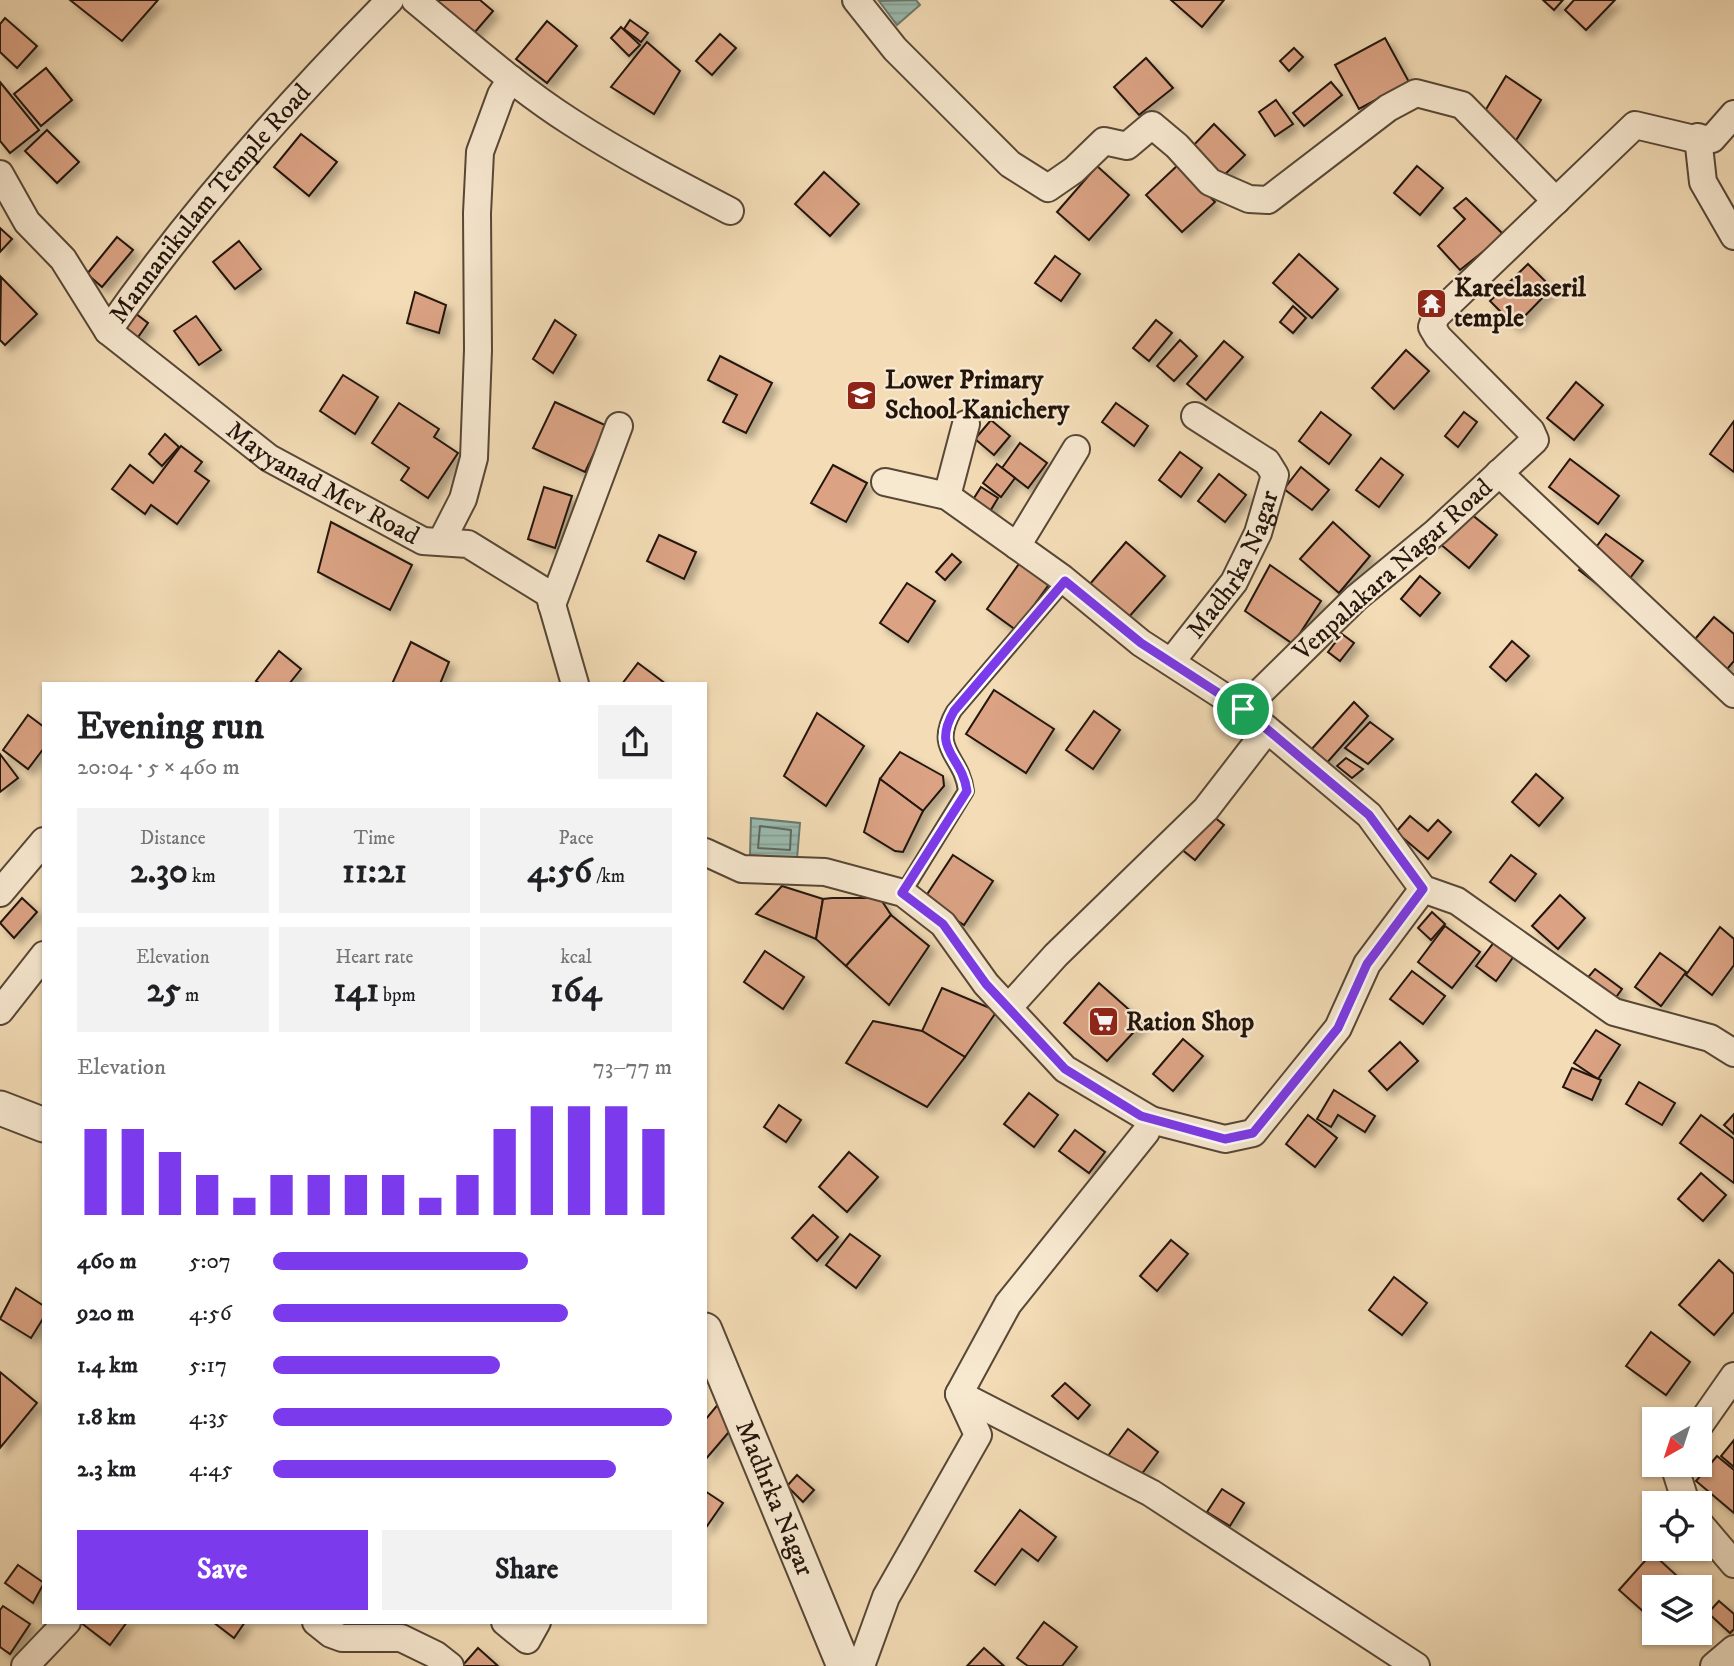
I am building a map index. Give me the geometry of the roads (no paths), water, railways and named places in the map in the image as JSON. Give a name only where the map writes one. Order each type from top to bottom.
[{"type":"street","name":"Mannanikulam Temple Road","points":[[0,174],[27,222],[63,259],[108,331],[186,228],[345,45],[390,0]]},
{"type":"street","points":[[415,0],[511,79],[570,122],[659,174],[730,211]]},
{"type":"street","points":[[856,0],[895,48],[1010,164],[1048,188],[1074,170],[1104,141],[1127,146],[1152,125],[1177,146],[1209,182],[1249,199],[1268,200],[1388,108],[1416,93],[1462,105],[1556,201]]},
{"type":"street","points":[[440,542],[463,499],[474,458],[480,152],[501,95],[511,79]]},
{"type":"street","points":[[1734,114],[1712,139],[1698,137],[1703,182],[1734,236]]},
{"type":"street","name":"Venpalakara Nagar Road","points":[[1243,709],[1356,598],[1436,532],[1535,440],[1531,431],[1449,351],[1432,327],[1436,316],[1635,125],[1698,137]]},
{"type":"street","name":"Mayyanad Mev Road","points":[[108,331],[269,458],[423,541],[468,544],[549,594],[574,682]]},
{"type":"street","name":"Madhrka Nagar","points":[[1171,662],[1234,582],[1258,533],[1275,475],[1267,462],[1195,416]]},
{"type":"street","points":[[947,496],[966,424]]},
{"type":"street","points":[[552,605],[619,426]]},
{"type":"street","points":[[1017,546],[1076,449]]},
{"type":"street","points":[[1499,473],[1734,694]]},
{"type":"street","points":[[885,482],[947,496],[1064,579]]},
{"type":"street","name":"Madhrka Nagar","points":[[1064,579],[1141,643],[1243,709]]},
{"type":"street","points":[[1243,709],[1369,815],[1423,889],[1457,901],[1614,1012],[1710,1038],[1734,1053]]},
{"type":"street","points":[[1009,1007],[1056,955],[1206,809],[1267,730]]},
{"type":"street","points":[[0,893],[42,843]]},
{"type":"street","points":[[707,853],[742,869],[825,872],[902,893],[943,924],[986,984],[1065,1069],[1146,1118],[1225,1139],[1253,1133],[1338,1028],[1367,964],[1423,889]]},
{"type":"street","points":[[0,1011],[42,958]]},
{"type":"street","points":[[0,1108],[42,1124]]},
{"type":"street","points":[[959,1394],[1008,1304],[1073,1227],[1146,1132],[1146,1118]]},
{"type":"street","name":"Madhrka Nagar","points":[[707,1335],[844,1666]]},
{"type":"street","points":[[1712,1407],[1734,1376]]},
{"type":"street","points":[[861,1666],[886,1597],[978,1435],[959,1394]]},
{"type":"street","points":[[959,1394],[1151,1493],[1416,1666]]},
{"type":"street","points":[[1712,1538],[1734,1564]]},
{"type":"street","points":[[25,1666],[65,1624]]},
{"type":"street","points":[[318,1624],[331,1634],[342,1637],[401,1638],[436,1655],[450,1666]]},
{"type":"street","points":[[507,1624],[527,1640],[536,1624]]},
{"type":"street","points":[[1714,1666],[1734,1649]]},
{"type":"lane","points":[[902,893],[967,791],[965,778],[946,748],[944,729],[954,711],[1064,579]]},
{"type":"water","points":[[916,0],[920,5],[897,25],[879,1]]},
{"type":"water","points":[[751,818],[800,823],[797,859],[750,855]]},
{"type":"place","name":"Kareelasseril temple","points":[[1431,303]]},
{"type":"place","name":"Lower Primary School Kanichery","points":[[862,395]]},
{"type":"place","name":"Ration Shop","points":[[1103,1022]]}]
